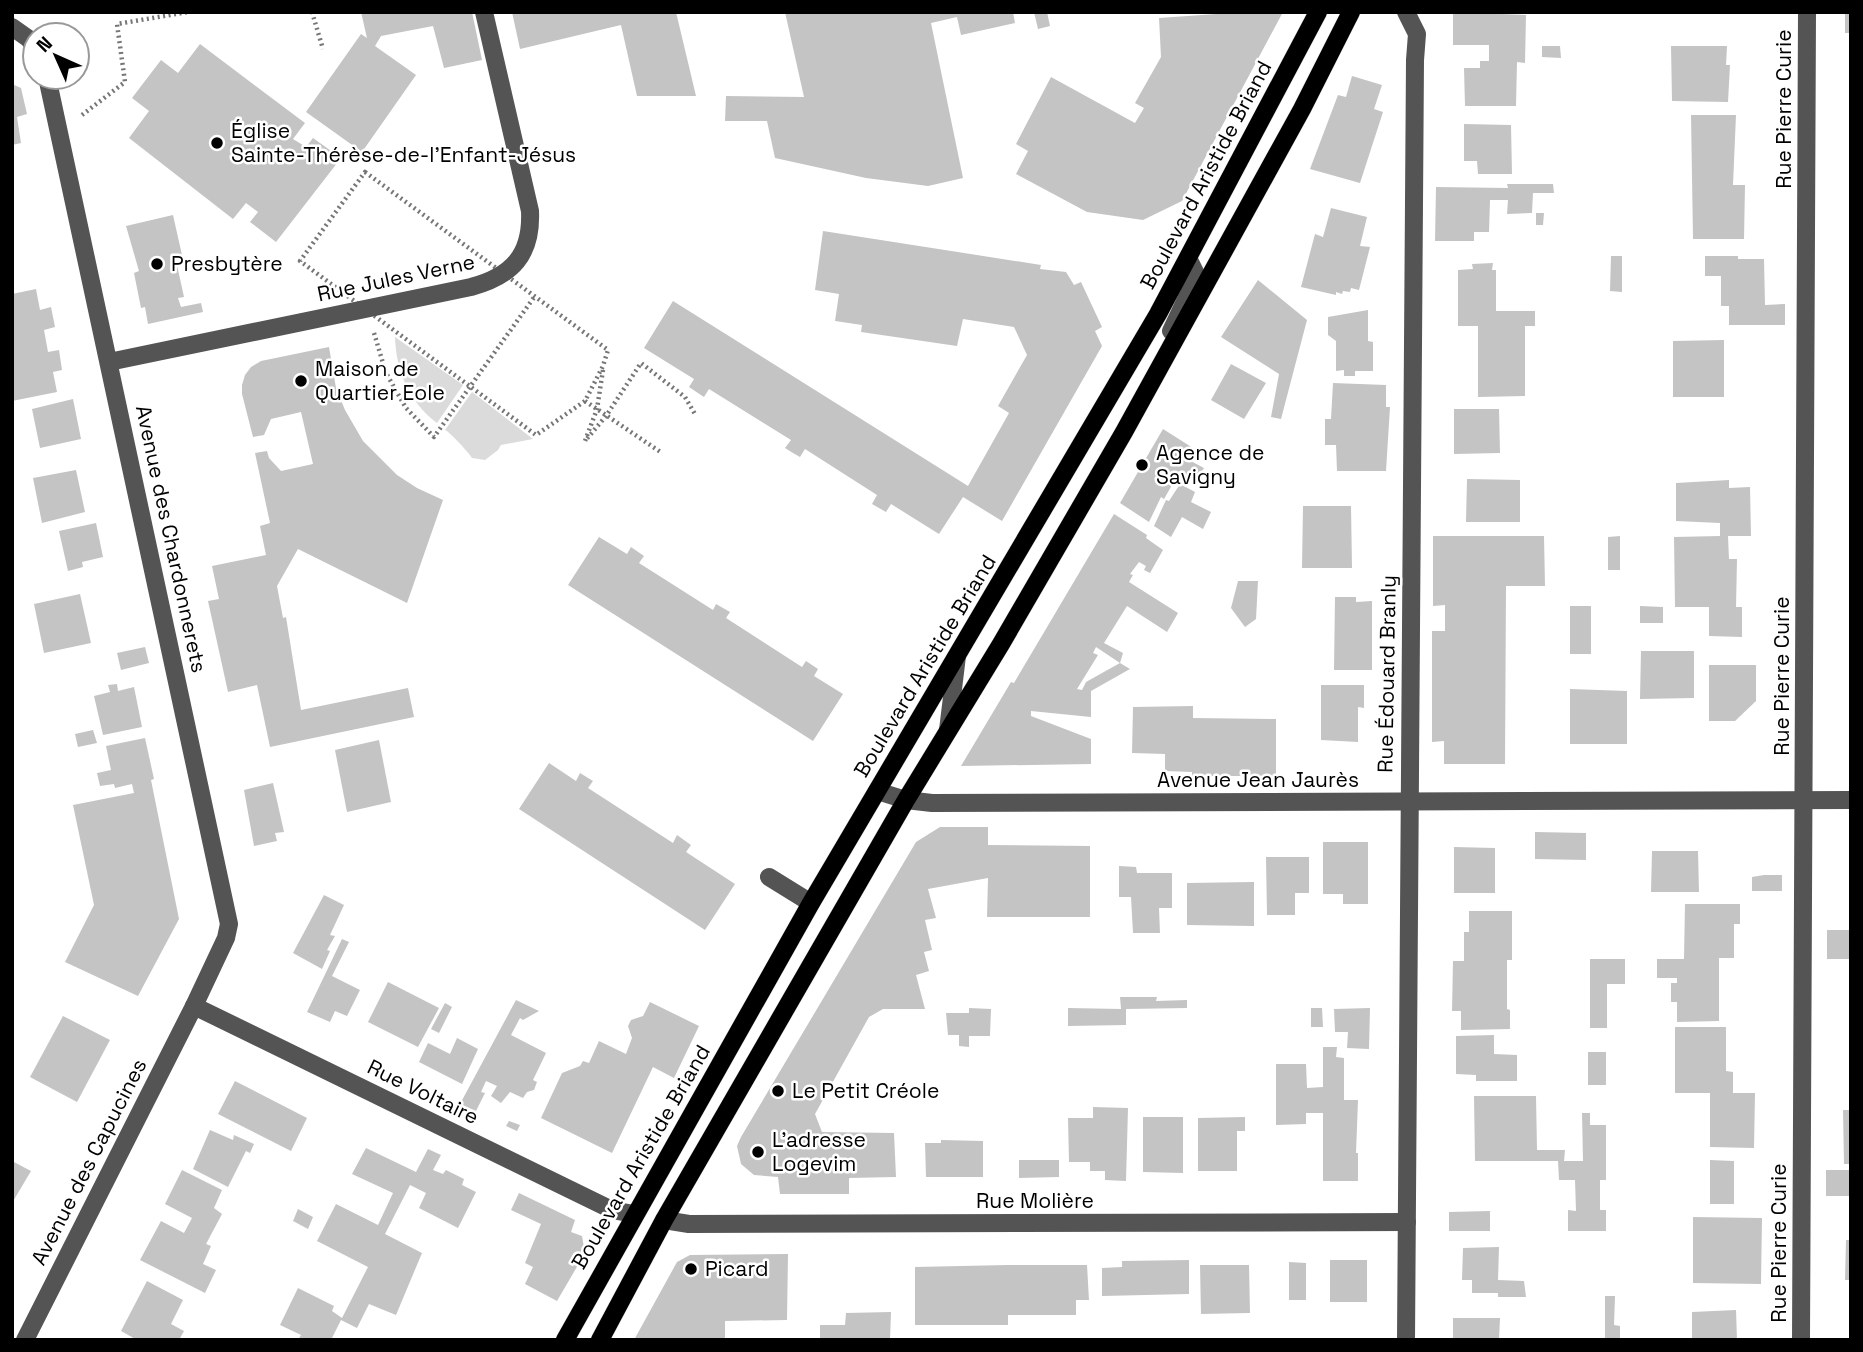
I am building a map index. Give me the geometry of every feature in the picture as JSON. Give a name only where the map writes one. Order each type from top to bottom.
[{"type":"main road","name":"Boulevard Aristide Briand","points":[[565,1340],[811,904],[1158,314],[1318,12]]},
{"type":"main road","points":[[600,1340],[664,1220],[906,800],[1124,432],[1302,109],[1351,12]]},
{"type":"main road","points":[[634,1214],[664,1220]]},
{"type":"street","name":"Rue Jules Verne","points":[[109,362],[487,283],[510,269],[520,259],[526,244],[530,211],[484,12]]},
{"type":"street","name":"Rue Édouard Branly","points":[[1406,12],[1417,34],[1406,1340]]},
{"type":"street","name":"Rue Pierre Curie","points":[[1801,1340],[1807,12]]},
{"type":"street","name":"Avenue des Chardonnerets","points":[[50,91],[227,907],[229,924],[226,938],[194,1006]]},
{"type":"street","points":[[1124,432],[1189,293],[1195,272],[1188,258]]},
{"type":"street","points":[[948,730],[957,656]]},
{"type":"street","name":"Avenue Jean Jaurès","points":[[877,790],[906,800],[932,803],[1851,800]]},
{"type":"street","points":[[769,877],[811,904]]},
{"type":"street","name":"Rue Voltaire","points":[[194,1006],[612,1210],[634,1214]]},
{"type":"street","name":"Avenue des Capucines","points":[[25,1340],[194,1006]]},
{"type":"street","name":"Rue Molière","points":[[664,1220],[689,1224],[1407,1222]]},
{"type":"path","points":[[59,132],[125,82],[117,24],[188,12]]},
{"type":"path","points":[[312,12],[323,49]]},
{"type":"path","points":[[367,309],[386,373],[406,408],[434,438],[535,296]]},
{"type":"path","points":[[603,366],[597,409],[585,441],[606,416],[641,363],[685,397],[695,414]]},
{"type":"path","points":[[585,401],[662,453]]},
{"type":"shaded area","points":[[395,337],[463,385],[437,423],[427,415],[406,385],[398,362]]},
{"type":"shaded area","points":[[472,392],[533,439],[501,445],[485,460],[472,458],[445,430]]},
{"type":"building","points":[[361,12],[472,12],[482,60],[444,68],[433,26],[381,36],[375,46],[416,75],[362,152],[306,112],[361,34],[367,38]]},
{"type":"building","points":[[512,12],[676,12],[696,96],[637,96],[621,25],[520,49]]},
{"type":"building","points":[[785,12],[1013,12],[1015,23],[961,35],[957,17],[931,23],[963,178],[928,186],[866,178],[775,158],[767,121],[725,121],[726,96],[804,97]]},
{"type":"building","points":[[1034,12],[1047,12],[1050,26],[1038,29]]},
{"type":"building","points":[[1283,12],[1182,201],[1143,220],[1087,212],[1016,174],[1028,151],[1016,144],[1051,77],[1135,123],[1144,108],[1135,103],[1161,57],[1159,18]]},
{"type":"building","points":[[1453,12],[1526,15],[1525,63],[1517,62],[1516,106],[1465,106],[1464,68],[1480,68],[1480,61],[1489,61],[1489,45],[1453,45]]},
{"type":"building","points":[[1845,12],[1851,12],[1851,33],[1845,33]]},
{"type":"building","name":"Église Sainte-Thérèse-de-l'Enfant-Jésus","points":[[200,44],[305,123],[293,139],[306,147],[313,138],[341,158],[276,242],[250,222],[258,212],[246,203],[233,219],[129,138],[149,111],[132,98],[161,60],[178,73]]},
{"type":"building","points":[[1542,46],[1560,46],[1561,58],[1542,57]]},
{"type":"building","points":[[1671,46],[1727,46],[1726,65],[1730,65],[1728,102],[1672,101]]},
{"type":"building","points":[[1352,76],[1382,85],[1374,109],[1383,112],[1360,183],[1310,169],[1338,95],[1346,97]]},
{"type":"building","points":[[12,84],[21,88],[27,114],[17,117],[21,143],[12,145]]},
{"type":"building","points":[[1691,115],[1736,115],[1733,185],[1745,185],[1744,239],[1693,239]]},
{"type":"building","points":[[1464,124],[1511,125],[1512,174],[1478,174],[1477,161],[1464,161]]},
{"type":"building","points":[[1507,184],[1553,184],[1554,193],[1533,193],[1532,213],[1507,214],[1508,200],[1490,200],[1489,232],[1474,232],[1474,241],[1435,241],[1436,187],[1508,188]]},
{"type":"building","points":[[1331,208],[1367,217],[1360,246],[1370,247],[1359,290],[1351,288],[1350,292],[1336,292],[1336,295],[1301,287],[1315,234],[1323,237]]},
{"type":"building","points":[[1536,213],[1544,213],[1543,225],[1536,225]]},
{"type":"building","name":"Presbytère","points":[[173,215],[182,255],[175,256],[184,297],[178,298],[181,307],[201,303],[203,312],[148,324],[145,307],[141,308],[134,273],[139,271],[126,226]]},
{"type":"building","points":[[823,231],[1041,265],[1040,269],[1066,272],[1074,285],[1081,282],[1102,327],[1095,331],[1102,346],[1002,521],[963,497],[939,534],[891,504],[886,512],[872,504],[877,495],[805,449],[800,457],[785,448],[791,440],[709,389],[704,397],[689,387],[694,379],[644,348],[673,301],[968,486],[1009,413],[998,406],[1027,355],[1014,327],[963,319],[957,346],[861,332],[862,325],[835,321],[839,294],[815,290]]},
{"type":"building","points":[[1611,256],[1622,256],[1622,292],[1610,291]]},
{"type":"building","points":[[1705,256],[1764,259],[1765,305],[1785,304],[1785,325],[1729,325],[1729,306],[1721,306],[1721,276],[1705,276]]},
{"type":"building","points":[[1493,263],[1492,270],[1496,270],[1496,311],[1535,311],[1535,326],[1525,326],[1525,396],[1478,397],[1478,326],[1458,326],[1458,270],[1473,269],[1472,264]]},
{"type":"building","points":[[1258,280],[1307,320],[1281,419],[1271,417],[1279,374],[1221,337]]},
{"type":"building","points":[[36,289],[40,310],[51,307],[55,327],[44,330],[48,352],[59,350],[62,370],[53,372],[57,392],[12,401],[12,294]]},
{"type":"building","points":[[1368,310],[1368,341],[1373,342],[1373,371],[1355,371],[1355,376],[1344,376],[1344,370],[1336,371],[1336,341],[1328,335],[1328,317]]},
{"type":"building","points":[[1724,340],[1724,397],[1673,397],[1673,341]]},
{"type":"building","points":[[329,347],[336,388],[363,441],[397,475],[443,500],[407,603],[298,549],[277,586],[283,618],[286,617],[301,710],[408,688],[414,717],[270,747],[257,685],[228,692],[208,601],[219,599],[212,566],[266,555],[260,526],[270,523],[255,453],[267,451],[269,458],[281,471],[313,464],[301,412],[271,419],[264,435],[253,437],[242,394],[245,375],[261,361]]},
{"type":"building","points":[[1231,364],[1266,383],[1244,419],[1211,400]]},
{"type":"building","points":[[1333,383],[1386,385],[1386,407],[1390,407],[1386,471],[1337,471],[1336,445],[1325,445],[1325,419],[1331,419]]},
{"type":"building","points":[[73,399],[81,439],[40,448],[32,409]]},
{"type":"building","points":[[1454,409],[1499,409],[1500,453],[1454,454]]},
{"type":"building","points":[[1163,429],[1193,448],[1187,459],[1204,468],[1196,481],[1180,471],[1164,499],[1161,497],[1149,522],[1120,503]]},
{"type":"building","points":[[76,470],[85,512],[42,523],[33,478]]},
{"type":"building","points":[[1467,479],[1520,480],[1520,522],[1466,522]]},
{"type":"building","points":[[1729,480],[1729,488],[1750,487],[1751,536],[1728,536],[1729,559],[1737,559],[1736,607],[1742,607],[1742,637],[1709,636],[1709,607],[1675,607],[1674,537],[1720,536],[1720,523],[1676,521],[1676,483]]},
{"type":"building","points":[[1180,484],[1195,492],[1191,502],[1211,512],[1203,529],[1182,517],[1171,537],[1154,526],[1166,500],[1169,501]]},
{"type":"building","points":[[1303,506],[1351,506],[1352,568],[1302,568]]},
{"type":"building","points":[[1114,514],[1147,535],[1146,538],[1163,550],[1150,573],[1144,570],[1146,566],[1139,562],[1130,574],[1133,575],[1129,582],[1178,613],[1167,632],[1127,606],[1104,643],[1123,653],[1120,663],[1130,669],[1091,691],[1091,717],[1031,711],[1031,716],[1091,739],[1091,764],[961,766],[1011,682],[1014,683]],"holes":[[[1096,647],[1120,663],[1086,682],[1082,690],[1077,689],[1098,655],[1093,653]]]},
{"type":"building","points":[[96,523],[103,557],[82,562],[83,567],[68,571],[59,531]]},
{"type":"building","points":[[1433,536],[1544,536],[1545,586],[1506,586],[1505,764],[1444,764],[1444,741],[1432,742],[1432,631],[1445,631],[1445,605],[1433,606]]},
{"type":"building","points":[[1620,536],[1620,570],[1608,570],[1608,537]]},
{"type":"building","points":[[599,537],[627,554],[631,547],[644,556],[639,563],[713,610],[716,604],[730,612],[726,618],[802,667],[806,661],[818,669],[814,676],[843,694],[813,741],[568,585]]},
{"type":"building","points":[[1238,581],[1258,581],[1256,619],[1245,627],[1231,608]]},
{"type":"building","points":[[80,594],[91,643],[44,653],[34,604]]},
{"type":"building","points":[[1335,597],[1356,597],[1356,602],[1372,601],[1372,670],[1334,670]]},
{"type":"building","points":[[1570,606],[1591,606],[1591,654],[1570,654]]},
{"type":"building","points":[[1640,606],[1663,607],[1663,623],[1640,623]]},
{"type":"building","points":[[145,647],[149,663],[121,670],[117,653]]},
{"type":"building","points":[[1641,651],[1694,651],[1694,698],[1640,699]]},
{"type":"building","points":[[1709,665],[1756,665],[1756,701],[1735,721],[1709,721]]},
{"type":"building","points":[[117,684],[118,691],[134,687],[142,727],[103,735],[94,696],[110,692],[108,685]]},
{"type":"building","points":[[1321,685],[1364,685],[1364,708],[1358,707],[1358,742],[1321,740]]},
{"type":"building","points":[[1570,689],[1627,691],[1627,744],[1570,744]]},
{"type":"building","points":[[1193,706],[1193,718],[1276,719],[1276,776],[1192,776],[1192,772],[1165,771],[1165,754],[1132,753],[1133,707]]},
{"type":"building","points":[[93,730],[97,743],[78,747],[75,734]]},
{"type":"building","points":[[145,738],[179,919],[138,996],[65,962],[94,905],[73,805],[134,793],[132,784],[115,788],[114,784],[100,786],[97,773],[111,770],[106,746]]},
{"type":"building","points":[[379,740],[391,802],[347,812],[335,750]]},
{"type":"building","points":[[549,763],[576,781],[580,773],[593,781],[588,788],[673,843],[677,835],[691,845],[686,852],[735,884],[705,930],[519,809]]},
{"type":"building","points":[[273,783],[284,832],[275,833],[277,841],[254,846],[244,790]]},
{"type":"building","points":[[940,827],[988,827],[988,845],[1090,846],[1090,917],[987,917],[988,878],[928,889],[936,918],[925,920],[932,950],[924,952],[929,971],[916,975],[925,1009],[883,1009],[869,1017],[815,1114],[822,1132],[894,1133],[896,1177],[849,1178],[849,1194],[780,1194],[778,1177],[754,1175],[741,1164],[737,1146],[916,842]]},
{"type":"building","points":[[1535,832],[1586,833],[1586,860],[1535,859]]},
{"type":"building","points":[[1323,842],[1368,842],[1368,904],[1343,904],[1343,894],[1323,894]]},
{"type":"building","points":[[1454,847],[1495,848],[1495,893],[1454,893]]},
{"type":"building","points":[[1652,851],[1698,851],[1699,892],[1651,892]]},
{"type":"building","points":[[1266,857],[1309,857],[1309,893],[1295,893],[1295,915],[1267,915]]},
{"type":"building","points":[[1119,866],[1136,867],[1137,873],[1172,873],[1172,908],[1159,908],[1160,933],[1133,933],[1131,897],[1119,897]]},
{"type":"building","points":[[1782,875],[1782,891],[1752,891],[1752,877]]},
{"type":"building","points":[[1254,882],[1254,926],[1187,925],[1187,883]]},
{"type":"building","points":[[324,895],[344,905],[330,935],[335,936],[327,950],[330,951],[322,969],[293,953]]},
{"type":"building","points":[[1685,904],[1740,904],[1740,924],[1734,924],[1734,958],[1719,958],[1719,1021],[1677,1022],[1677,1002],[1671,1002],[1671,983],[1677,983],[1677,978],[1657,978],[1657,959],[1684,959]]},
{"type":"building","points":[[1469,911],[1512,911],[1512,960],[1507,960],[1507,1009],[1510,1010],[1510,1029],[1461,1030],[1461,1011],[1452,1011],[1453,961],[1464,961],[1464,932],[1469,932]]},
{"type":"building","points":[[1827,930],[1851,930],[1851,959],[1827,959]]},
{"type":"building","points":[[342,939],[349,942],[332,976],[360,990],[347,1016],[335,1011],[330,1022],[307,1012]]},
{"type":"building","points":[[1590,959],[1625,959],[1625,984],[1607,984],[1607,1028],[1590,1028]]},
{"type":"building","points":[[388,982],[439,1008],[418,1047],[368,1022]]},
{"type":"building","points":[[1120,997],[1157,997],[1156,1001],[1187,1000],[1187,1008],[1126,1009],[1126,1025],[1068,1026],[1068,1008],[1121,1009]]},
{"type":"building","points":[[516,1000],[539,1011],[523,1020],[520,1018],[511,1035],[546,1053],[533,1080],[537,1082],[534,1090],[527,1092],[523,1098],[510,1092],[501,1103],[491,1096],[497,1086],[486,1081],[481,1092],[485,1093],[476,1111],[460,1104]]},
{"type":"building","points":[[650,1002],[699,1026],[674,1078],[653,1067],[612,1153],[541,1118],[562,1073],[580,1066],[583,1061],[589,1063],[599,1041],[626,1054],[632,1038],[628,1026],[631,1020],[643,1016]]},
{"type":"building","points":[[445,1003],[452,1007],[439,1033],[431,1029]]},
{"type":"building","points":[[969,1008],[991,1009],[990,1036],[969,1036],[969,1047],[959,1046],[959,1035],[948,1035],[946,1013],[969,1013]]},
{"type":"building","points":[[1311,1008],[1322,1008],[1323,1027],[1311,1027]]},
{"type":"building","points":[[1370,1008],[1369,1049],[1347,1048],[1348,1032],[1335,1032],[1334,1009]]},
{"type":"building","points":[[63,1016],[110,1040],[77,1102],[30,1077]]},
{"type":"building","points":[[1675,1027],[1726,1027],[1726,1071],[1733,1072],[1733,1093],[1755,1093],[1754,1148],[1710,1147],[1710,1093],[1675,1093]]},
{"type":"building","points":[[1494,1035],[1494,1054],[1517,1055],[1517,1081],[1476,1081],[1476,1075],[1456,1074],[1456,1036]]},
{"type":"building","points":[[457,1038],[478,1049],[462,1084],[419,1062],[428,1043],[450,1054]]},
{"type":"building","points":[[1323,1047],[1337,1047],[1336,1057],[1344,1058],[1344,1100],[1358,1100],[1358,1181],[1323,1181],[1323,1113],[1306,1113],[1306,1124],[1276,1125],[1276,1064],[1306,1064],[1307,1088],[1323,1087]]},
{"type":"building","points":[[1588,1052],[1606,1052],[1606,1085],[1588,1085]]},
{"type":"building","points":[[235,1081],[307,1118],[291,1151],[218,1114]]},
{"type":"building","points":[[1474,1096],[1536,1096],[1537,1150],[1565,1150],[1564,1161],[1583,1161],[1582,1113],[1590,1113],[1590,1125],[1606,1125],[1606,1180],[1600,1180],[1600,1210],[1606,1210],[1606,1231],[1568,1231],[1568,1210],[1576,1211],[1575,1180],[1559,1180],[1558,1161],[1475,1161]]},
{"type":"building","points":[[1093,1107],[1128,1108],[1126,1181],[1105,1180],[1105,1171],[1090,1171],[1090,1162],[1069,1162],[1068,1118],[1093,1118]]},
{"type":"building","points":[[1843,1110],[1851,1110],[1851,1164],[1844,1164]]},
{"type":"building","points":[[1143,1117],[1183,1117],[1183,1173],[1143,1172]]},
{"type":"building","points":[[1245,1117],[1245,1131],[1237,1131],[1237,1171],[1198,1171],[1198,1118]]},
{"type":"building","points":[[509,1121],[520,1125],[517,1131],[506,1126]]},
{"type":"building","points":[[210,1130],[233,1140],[234,1135],[254,1144],[250,1153],[246,1151],[228,1187],[193,1169]]},
{"type":"building","points":[[941,1140],[983,1141],[983,1177],[926,1177],[925,1143],[941,1143]]},
{"type":"building","points":[[366,1148],[416,1172],[428,1149],[441,1155],[433,1170],[443,1174],[446,1170],[464,1179],[462,1185],[476,1192],[458,1228],[419,1208],[426,1193],[410,1185],[385,1234],[422,1253],[396,1315],[369,1304],[357,1328],[341,1320],[331,1340],[298,1340],[301,1335],[280,1325],[298,1288],[334,1306],[332,1311],[342,1318],[368,1267],[317,1241],[336,1204],[378,1225],[393,1193],[352,1174]]},
{"type":"building","points":[[1019,1160],[1059,1160],[1059,1177],[1019,1178]]},
{"type":"building","points":[[1710,1160],[1734,1161],[1734,1204],[1710,1204]]},
{"type":"building","points":[[12,1161],[31,1171],[12,1203]]},
{"type":"building","points":[[182,1170],[222,1190],[214,1208],[222,1214],[206,1244],[211,1246],[203,1264],[216,1270],[205,1293],[140,1260],[161,1221],[184,1233],[192,1218],[165,1204]]},
{"type":"building","points":[[1826,1170],[1851,1170],[1851,1196],[1826,1196]]},
{"type":"building","points":[[519,1193],[575,1220],[571,1232],[582,1236],[585,1253],[557,1301],[525,1284],[533,1267],[525,1263],[541,1224],[511,1210]]},
{"type":"building","points":[[298,1209],[313,1217],[308,1229],[293,1221]]},
{"type":"building","points":[[1490,1211],[1490,1231],[1449,1231],[1449,1212]]},
{"type":"building","points":[[1693,1217],[1762,1218],[1761,1284],[1693,1283]]},
{"type":"building","points":[[1846,1240],[1851,1240],[1851,1280],[1845,1280]]},
{"type":"building","points":[[1499,1247],[1498,1280],[1524,1281],[1526,1297],[1472,1293],[1472,1280],[1462,1280],[1463,1248]]},
{"type":"building","points":[[788,1254],[787,1320],[725,1321],[725,1340],[634,1340],[677,1262],[690,1255]]},
{"type":"building","points":[[1189,1260],[1189,1294],[1102,1296],[1102,1268],[1122,1267],[1122,1261]]},
{"type":"building","points":[[1330,1260],[1367,1260],[1367,1302],[1330,1302]]},
{"type":"building","points":[[1289,1262],[1306,1263],[1306,1300],[1289,1300]]},
{"type":"building","points":[[1087,1265],[1089,1300],[1076,1300],[1076,1315],[1008,1315],[1008,1325],[915,1325],[915,1267]]},
{"type":"building","points":[[1200,1265],[1249,1265],[1250,1313],[1201,1314]]},
{"type":"building","points":[[147,1281],[183,1300],[171,1324],[184,1331],[179,1340],[137,1340],[121,1331]]},
{"type":"building","points":[[1605,1296],[1615,1296],[1614,1325],[1620,1326],[1620,1340],[1605,1340]]},
{"type":"building","points":[[1736,1310],[1737,1340],[1692,1340],[1692,1312]]},
{"type":"building","points":[[891,1312],[890,1340],[820,1340],[820,1325],[845,1325],[846,1313]]},
{"type":"building","points":[[1453,1318],[1500,1318],[1499,1340],[1453,1340]]},
{"type":"place","name":"Église Sainte-Thérèse-de-l'Enfant-Jésus","points":[[217,143]]},
{"type":"place","name":"Presbytère","points":[[157,264]]},
{"type":"place","name":"Maison de Quartier Eole","points":[[301,381]]},
{"type":"place","name":"Agence de Savigny","points":[[1142,465]]},
{"type":"place","name":"Le Petit Créole","points":[[778,1091]]},
{"type":"place","name":"L'adresse Logevim","points":[[758,1152]]},
{"type":"place","name":"Picard","points":[[691,1269]]}]
